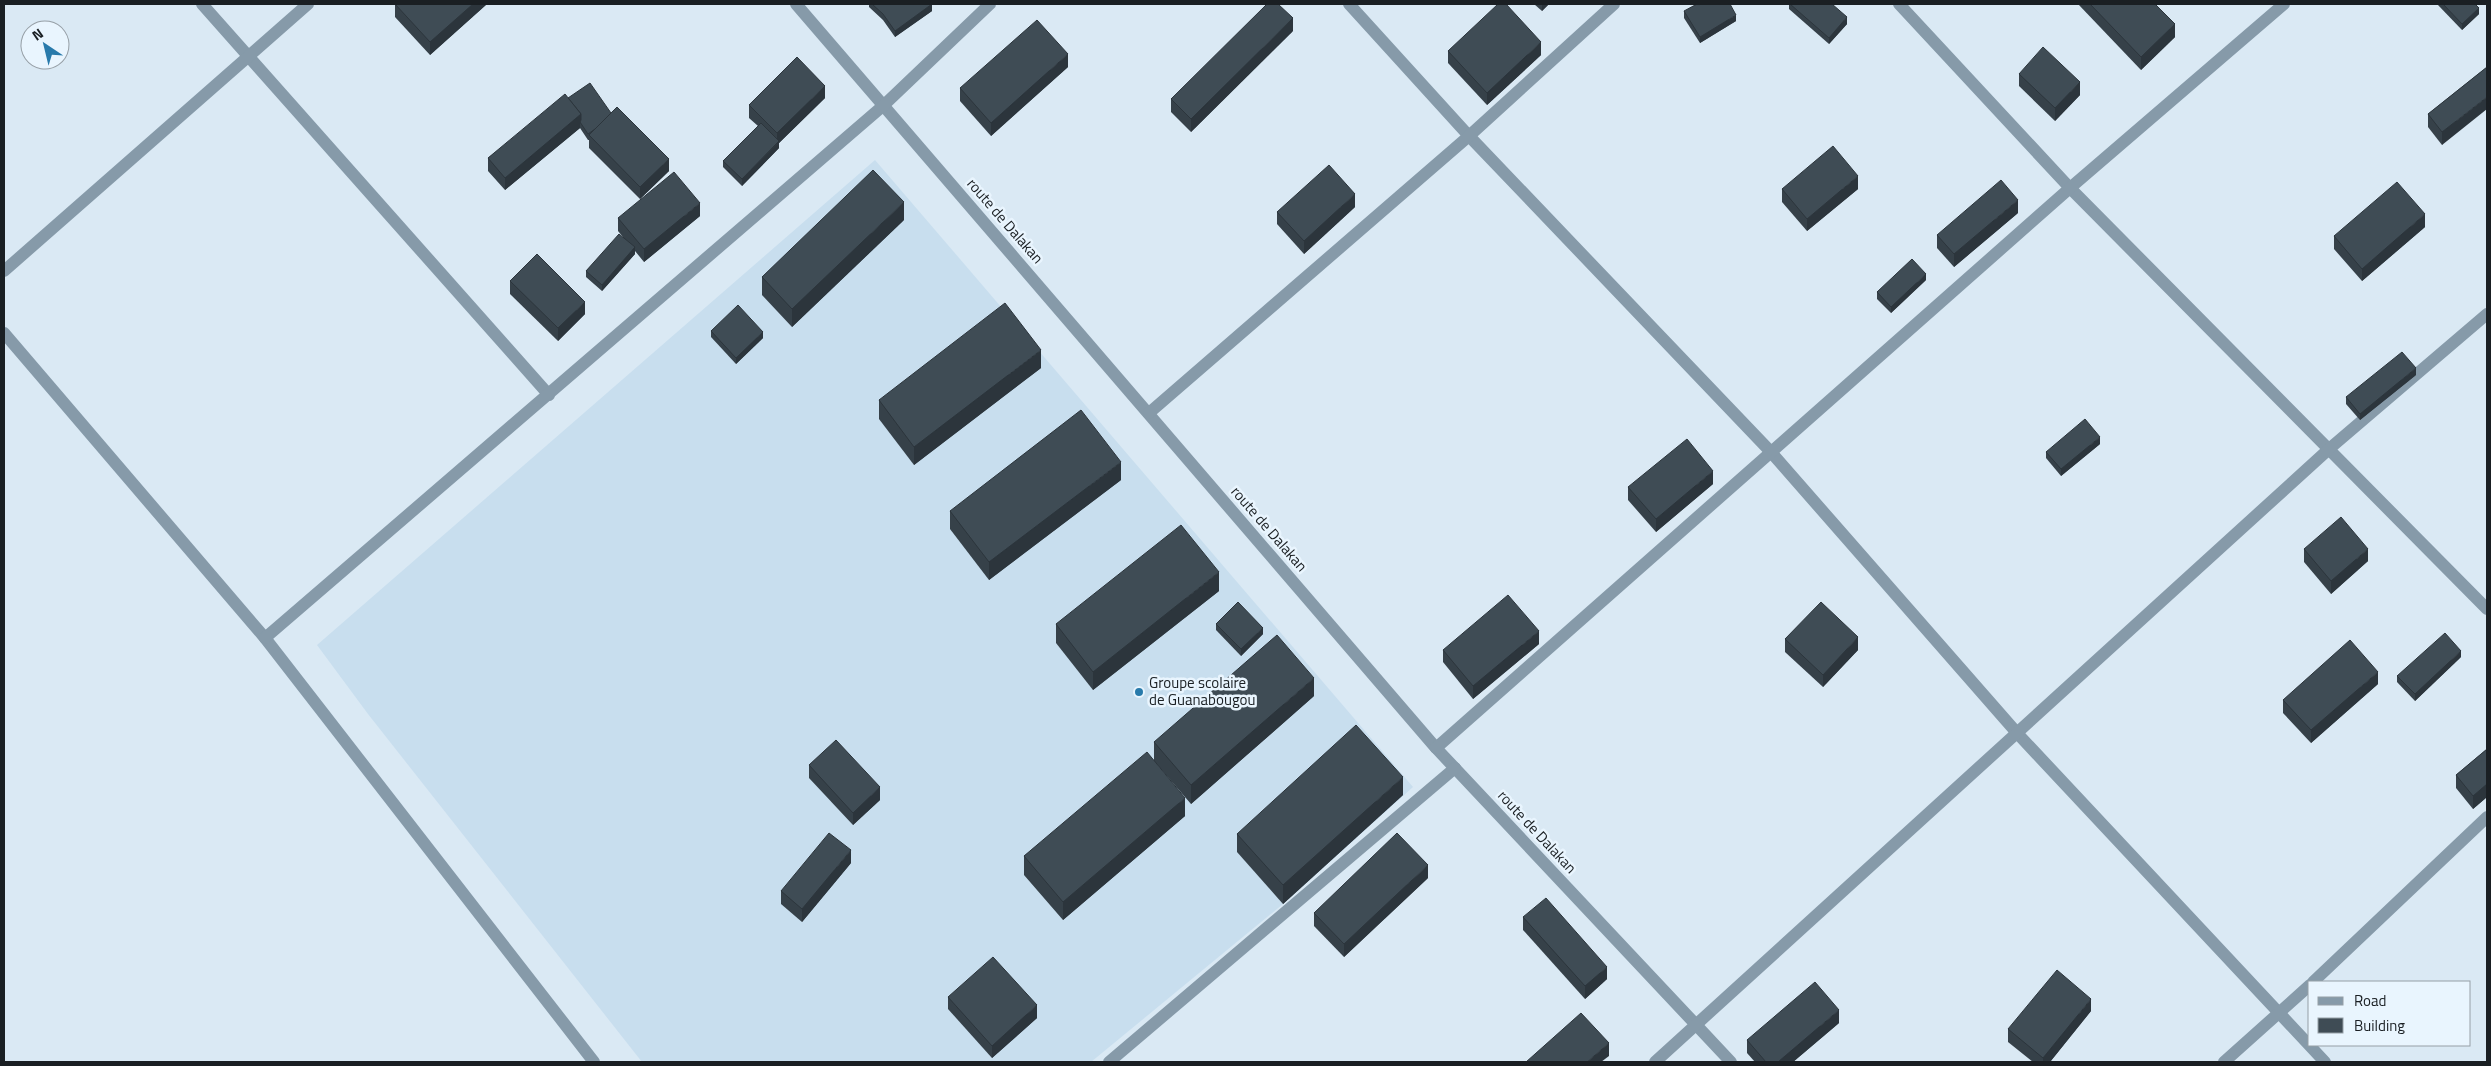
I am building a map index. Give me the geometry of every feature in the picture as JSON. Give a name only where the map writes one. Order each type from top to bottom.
[{"type":"street","points":[[202,4],[549,395]]},
{"type":"street","points":[[4,271],[308,4]]},
{"type":"street","name":"route de Dalakan","points":[[796,4],[1436,748],[1731,1062]]},
{"type":"street","points":[[266,638],[884,105],[990,4]]},
{"type":"street","points":[[1349,4],[1469,136],[1770,451],[2017,733],[2308,1042]]},
{"type":"street","points":[[1149,413],[1469,136],[1614,4]]},
{"type":"street","points":[[1899,4],[2070,188],[2487,609]]},
{"type":"street","points":[[1436,748],[1770,451],[2070,188],[2284,4]]},
{"type":"street","points":[[1655,1062],[1697,1026],[2329,449],[2487,314]]},
{"type":"street","points":[[4,333],[266,638],[594,1062]]},
{"type":"street","points":[[1116,1060],[1455,768]]},
{"type":"street","points":[[2314,981],[2487,817]]},
{"type":"street","points":[[2224,1062],[2308,987]]},
{"type":"street","points":[[2312,1046],[2326,1062]]},
{"type":"shaded area","points":[[875,160],[1413,787],[1283,904],[1091,1062],[642,1062],[368,714],[317,645]]},
{"type":"building","points":[[395,4],[473,4],[430,42]]},
{"type":"building","points":[[872,4],[932,4],[895,31],[883,14]]},
{"type":"building","points":[[1267,4],[1278,4],[1293,18],[1191,119],[1171,99]]},
{"type":"building","points":[[1498,4],[1506,4],[1541,42],[1487,93],[1448,51]]},
{"type":"building","points":[[1697,4],[1730,4],[1736,15],[1700,37],[1684,11]]},
{"type":"building","points":[[1790,4],[1832,4],[1847,17],[1829,38]]},
{"type":"building","points":[[2090,4],[2155,4],[2175,24],[2141,57]]},
{"type":"building","points":[[2443,4],[2475,4],[2479,8],[2462,24]]},
{"type":"building","points":[[1037,20],[1068,54],[991,123],[960,88]]},
{"type":"building","points":[[2043,47],[2080,82],[2055,108],[2019,74]]},
{"type":"building","points":[[797,57],[825,86],[777,133],[749,105]]},
{"type":"building","points":[[2487,67],[2487,97],[2442,132],[2428,114]]},
{"type":"building","points":[[590,83],[611,113],[588,134],[580,122],[581,114],[568,98]]},
{"type":"building","points":[[565,94],[581,114],[505,178],[488,158]]},
{"type":"building","points":[[617,107],[669,159],[640,187],[589,135]]},
{"type":"building","points":[[761,123],[779,141],[742,179],[723,161]]},
{"type":"building","points":[[1833,146],[1858,176],[1807,219],[1782,189]]},
{"type":"building","points":[[1329,165],[1355,194],[1304,241],[1277,212]]},
{"type":"building","points":[[873,170],[904,202],[792,309],[762,277]]},
{"type":"building","points":[[674,172],[700,203],[644,249],[618,218]]},
{"type":"building","points":[[2001,180],[2018,200],[1954,254],[1937,235]]},
{"type":"building","points":[[2397,182],[2425,214],[2362,269],[2334,236]]},
{"type":"building","points":[[619,234],[635,247],[602,285],[586,271]]},
{"type":"building","points":[[537,254],[585,302],[558,328],[510,281]]},
{"type":"building","points":[[1912,259],[1926,274],[1891,307],[1877,292]]},
{"type":"building","points":[[1005,303],[1041,350],[914,447],[879,400]]},
{"type":"building","points":[[738,305],[763,332],[736,358],[711,331]]},
{"type":"building","points":[[2402,352],[2416,368],[2360,414],[2346,397]]},
{"type":"building","points":[[1081,410],[1121,462],[989,562],[950,511]]},
{"type":"building","points":[[2085,419],[2100,437],[2061,469],[2046,452]]},
{"type":"building","points":[[1687,439],[1713,471],[1656,519],[1628,487]]},
{"type":"building","points":[[2341,517],[2368,549],[2331,581],[2304,549]]},
{"type":"building","points":[[1181,525],[1219,572],[1093,672],[1056,624]]},
{"type":"building","points":[[1508,595],[1539,631],[1473,686],[1443,650]]},
{"type":"building","points":[[1238,602],[1263,628],[1241,649],[1216,624]]},
{"type":"building","points":[[1821,602],[1858,637],[1823,675],[1785,639]]},
{"type":"building","points":[[2445,633],[2461,651],[2415,694],[2397,676]]},
{"type":"building","points":[[1277,635],[1314,678],[1191,785],[1154,742]]},
{"type":"building","points":[[2350,640],[2378,672],[2311,730],[2283,700]]},
{"type":"building","points":[[1356,725],[1403,777],[1283,885],[1237,834]]},
{"type":"building","points":[[836,740],[880,787],[853,813],[809,765]]},
{"type":"building","points":[[2487,749],[2487,784],[2473,796],[2456,775]]},
{"type":"building","points":[[1147,752],[1185,798],[1063,902],[1024,856]]},
{"type":"building","points":[[829,833],[851,850],[802,909],[781,891]]},
{"type":"building","points":[[1397,833],[1428,865],[1344,944],[1314,913]]},
{"type":"building","points":[[1546,898],[1607,967],[1585,986],[1523,917]]},
{"type":"building","points":[[993,957],[1037,1005],[992,1046],[948,997]]},
{"type":"building","points":[[2057,970],[2091,999],[2043,1058],[2008,1029]]},
{"type":"building","points":[[1815,982],[1839,1010],[1778,1062],[1766,1062],[1747,1040]]},
{"type":"building","points":[[1581,1013],[1609,1043],[1587,1062],[1526,1062]]},
{"type":"place","name":"Groupe scolaire de Guanabougou","points":[[1139,692]]}]
